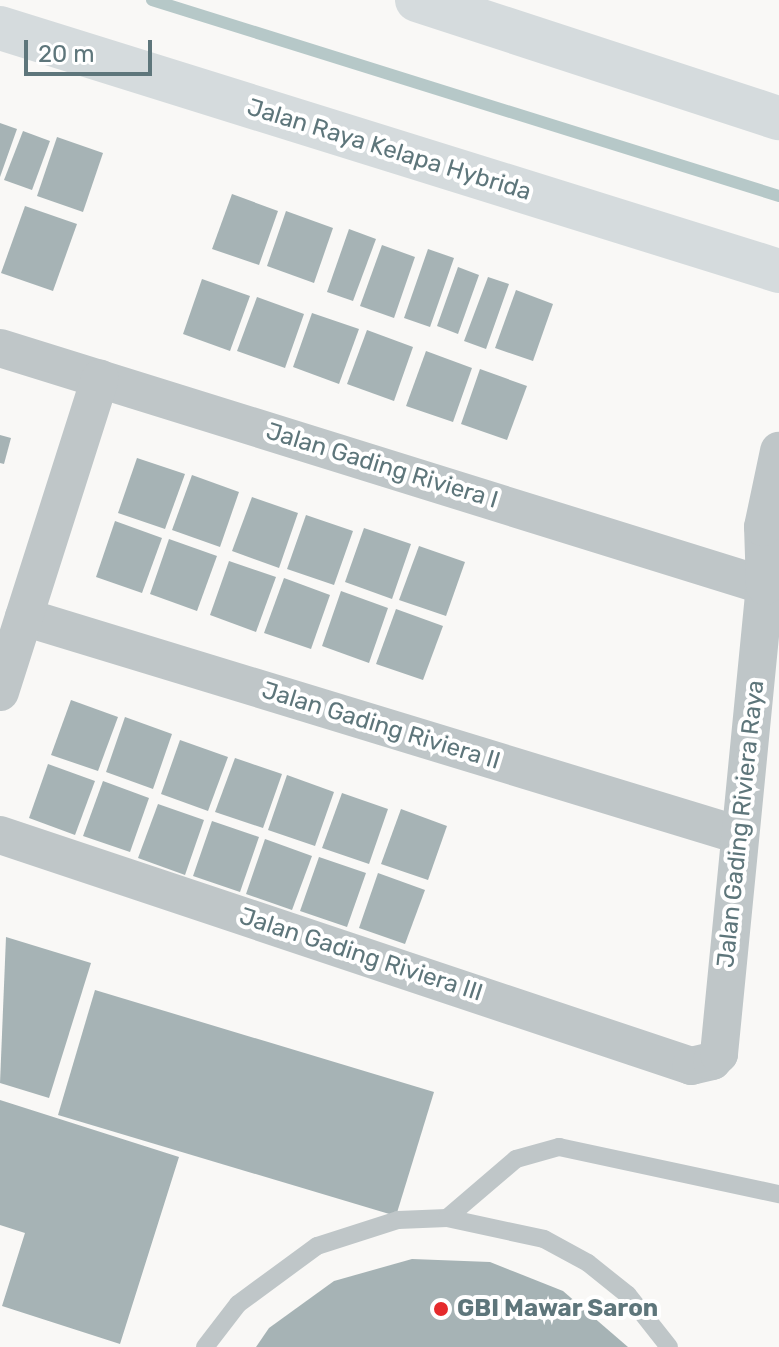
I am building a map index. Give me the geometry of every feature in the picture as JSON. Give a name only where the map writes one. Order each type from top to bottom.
[{"type":"main road","points":[[417,0],[779,118]]},
{"type":"main road","name":"Jalan Raya Kelapa Hybrida","points":[[0,28],[779,271]]},
{"type":"street","name":"Jalan Gading Riviera I","points":[[0,348],[765,586]]},
{"type":"street","points":[[0,692],[100,379]]},
{"type":"street","name":"Jalan Gading Riviera Raya","points":[[719,1054],[765,586],[763,527],[779,451]]},
{"type":"street","name":"Jalan Gading Riviera II","points":[[24,617],[739,835]]},
{"type":"street","name":"Jalan Gading Riviera III","points":[[0,835],[691,1066],[719,1054]]},
{"type":"lane","points":[[447,1218],[516,1159],[559,1147],[779,1194]]},
{"type":"lane","points":[[205,1347],[238,1304],[317,1246],[398,1220],[447,1218],[532,1235],[588,1263],[628,1295],[669,1347]]},
{"type":"building","points":[[0,123],[17,129],[0,177]]},
{"type":"building","points":[[23,131],[50,141],[32,190],[4,180]]},
{"type":"building","points":[[57,137],[103,153],[83,212],[37,196]]},
{"type":"building","points":[[232,194],[278,211],[259,265],[212,249]]},
{"type":"building","points":[[25,206],[77,224],[53,291],[1,273]]},
{"type":"building","points":[[286,211],[333,228],[314,283],[267,266]]},
{"type":"building","points":[[349,229],[376,239],[353,301],[327,292]]},
{"type":"building","points":[[382,245],[415,257],[394,318],[360,306]]},
{"type":"building","points":[[428,249],[454,258],[430,327],[404,318]]},
{"type":"building","points":[[458,267],[479,275],[458,334],[437,326]]},
{"type":"building","points":[[488,277],[509,284],[486,349],[464,341]]},
{"type":"building","points":[[202,279],[250,296],[230,351],[183,334]]},
{"type":"building","points":[[516,290],[553,304],[533,361],[495,348]]},
{"type":"building","points":[[257,297],[304,314],[285,368],[237,351]]},
{"type":"building","points":[[312,313],[359,329],[339,384],[293,367]]},
{"type":"building","points":[[367,330],[413,347],[394,401],[347,384]]},
{"type":"building","points":[[426,351],[472,368],[453,422],[406,406]]},
{"type":"building","points":[[480,369],[527,386],[507,440],[461,424]]},
{"type":"building","points":[[0,435],[11,438],[4,464],[0,463]]},
{"type":"building","points":[[137,458],[185,474],[165,529],[118,513]]},
{"type":"building","points":[[192,475],[239,492],[220,547],[172,530]]},
{"type":"building","points":[[252,497],[298,513],[279,568],[232,551]]},
{"type":"building","points":[[306,515],[353,531],[334,585],[287,569]]},
{"type":"building","points":[[115,521],[162,538],[142,593],[96,577]]},
{"type":"building","points":[[364,528],[411,544],[392,599],[345,582]]},
{"type":"building","points":[[169,539],[217,556],[197,611],[150,594]]},
{"type":"building","points":[[419,546],[465,562],[446,616],[399,600]]},
{"type":"building","points":[[229,561],[276,577],[256,632],[210,615]]},
{"type":"building","points":[[284,578],[330,595],[311,649],[264,633]]},
{"type":"building","points":[[341,591],[388,608],[369,663],[322,646]]},
{"type":"building","points":[[396,609],[443,626],[423,680],[376,664]]},
{"type":"building","points":[[71,700],[118,717],[98,771],[51,755]]},
{"type":"building","points":[[125,717],[172,734],[153,789],[106,772]]},
{"type":"building","points":[[180,740],[228,757],[208,811],[161,794]]},
{"type":"building","points":[[235,758],[282,774],[263,828],[215,812]]},
{"type":"building","points":[[48,764],[95,781],[75,835],[29,818]]},
{"type":"building","points":[[287,775],[334,792],[315,846],[268,830]]},
{"type":"building","points":[[103,781],[149,798],[130,852],[83,836]]},
{"type":"building","points":[[342,793],[388,809],[369,864],[322,848]]},
{"type":"building","points":[[158,804],[204,820],[185,875],[138,858]]},
{"type":"building","points":[[401,809],[447,826],[428,880],[381,864]]},
{"type":"building","points":[[212,821],[259,837],[240,892],[193,876]]},
{"type":"building","points":[[265,839],[312,856],[292,910],[246,894]]},
{"type":"building","points":[[319,857],[366,873],[347,927],[300,911]]},
{"type":"building","points":[[378,873],[425,890],[405,944],[359,928]]},
{"type":"building","points":[[6,937],[91,963],[49,1098],[0,1083]]},
{"type":"building","points":[[95,990],[434,1092],[396,1216],[58,1115]]},
{"type":"building","points":[[0,1100],[179,1157],[120,1344],[2,1306],[25,1233],[0,1225]]},
{"type":"building","name":"GBI Mawar Saron","points":[[412,1259],[490,1262],[563,1291],[628,1347],[256,1347],[269,1328],[334,1281]]},
{"type":"waterway","points":[[152,0],[779,196]]},
{"type":"place","name":"GBI Mawar Saron","points":[[441,1309]]}]
